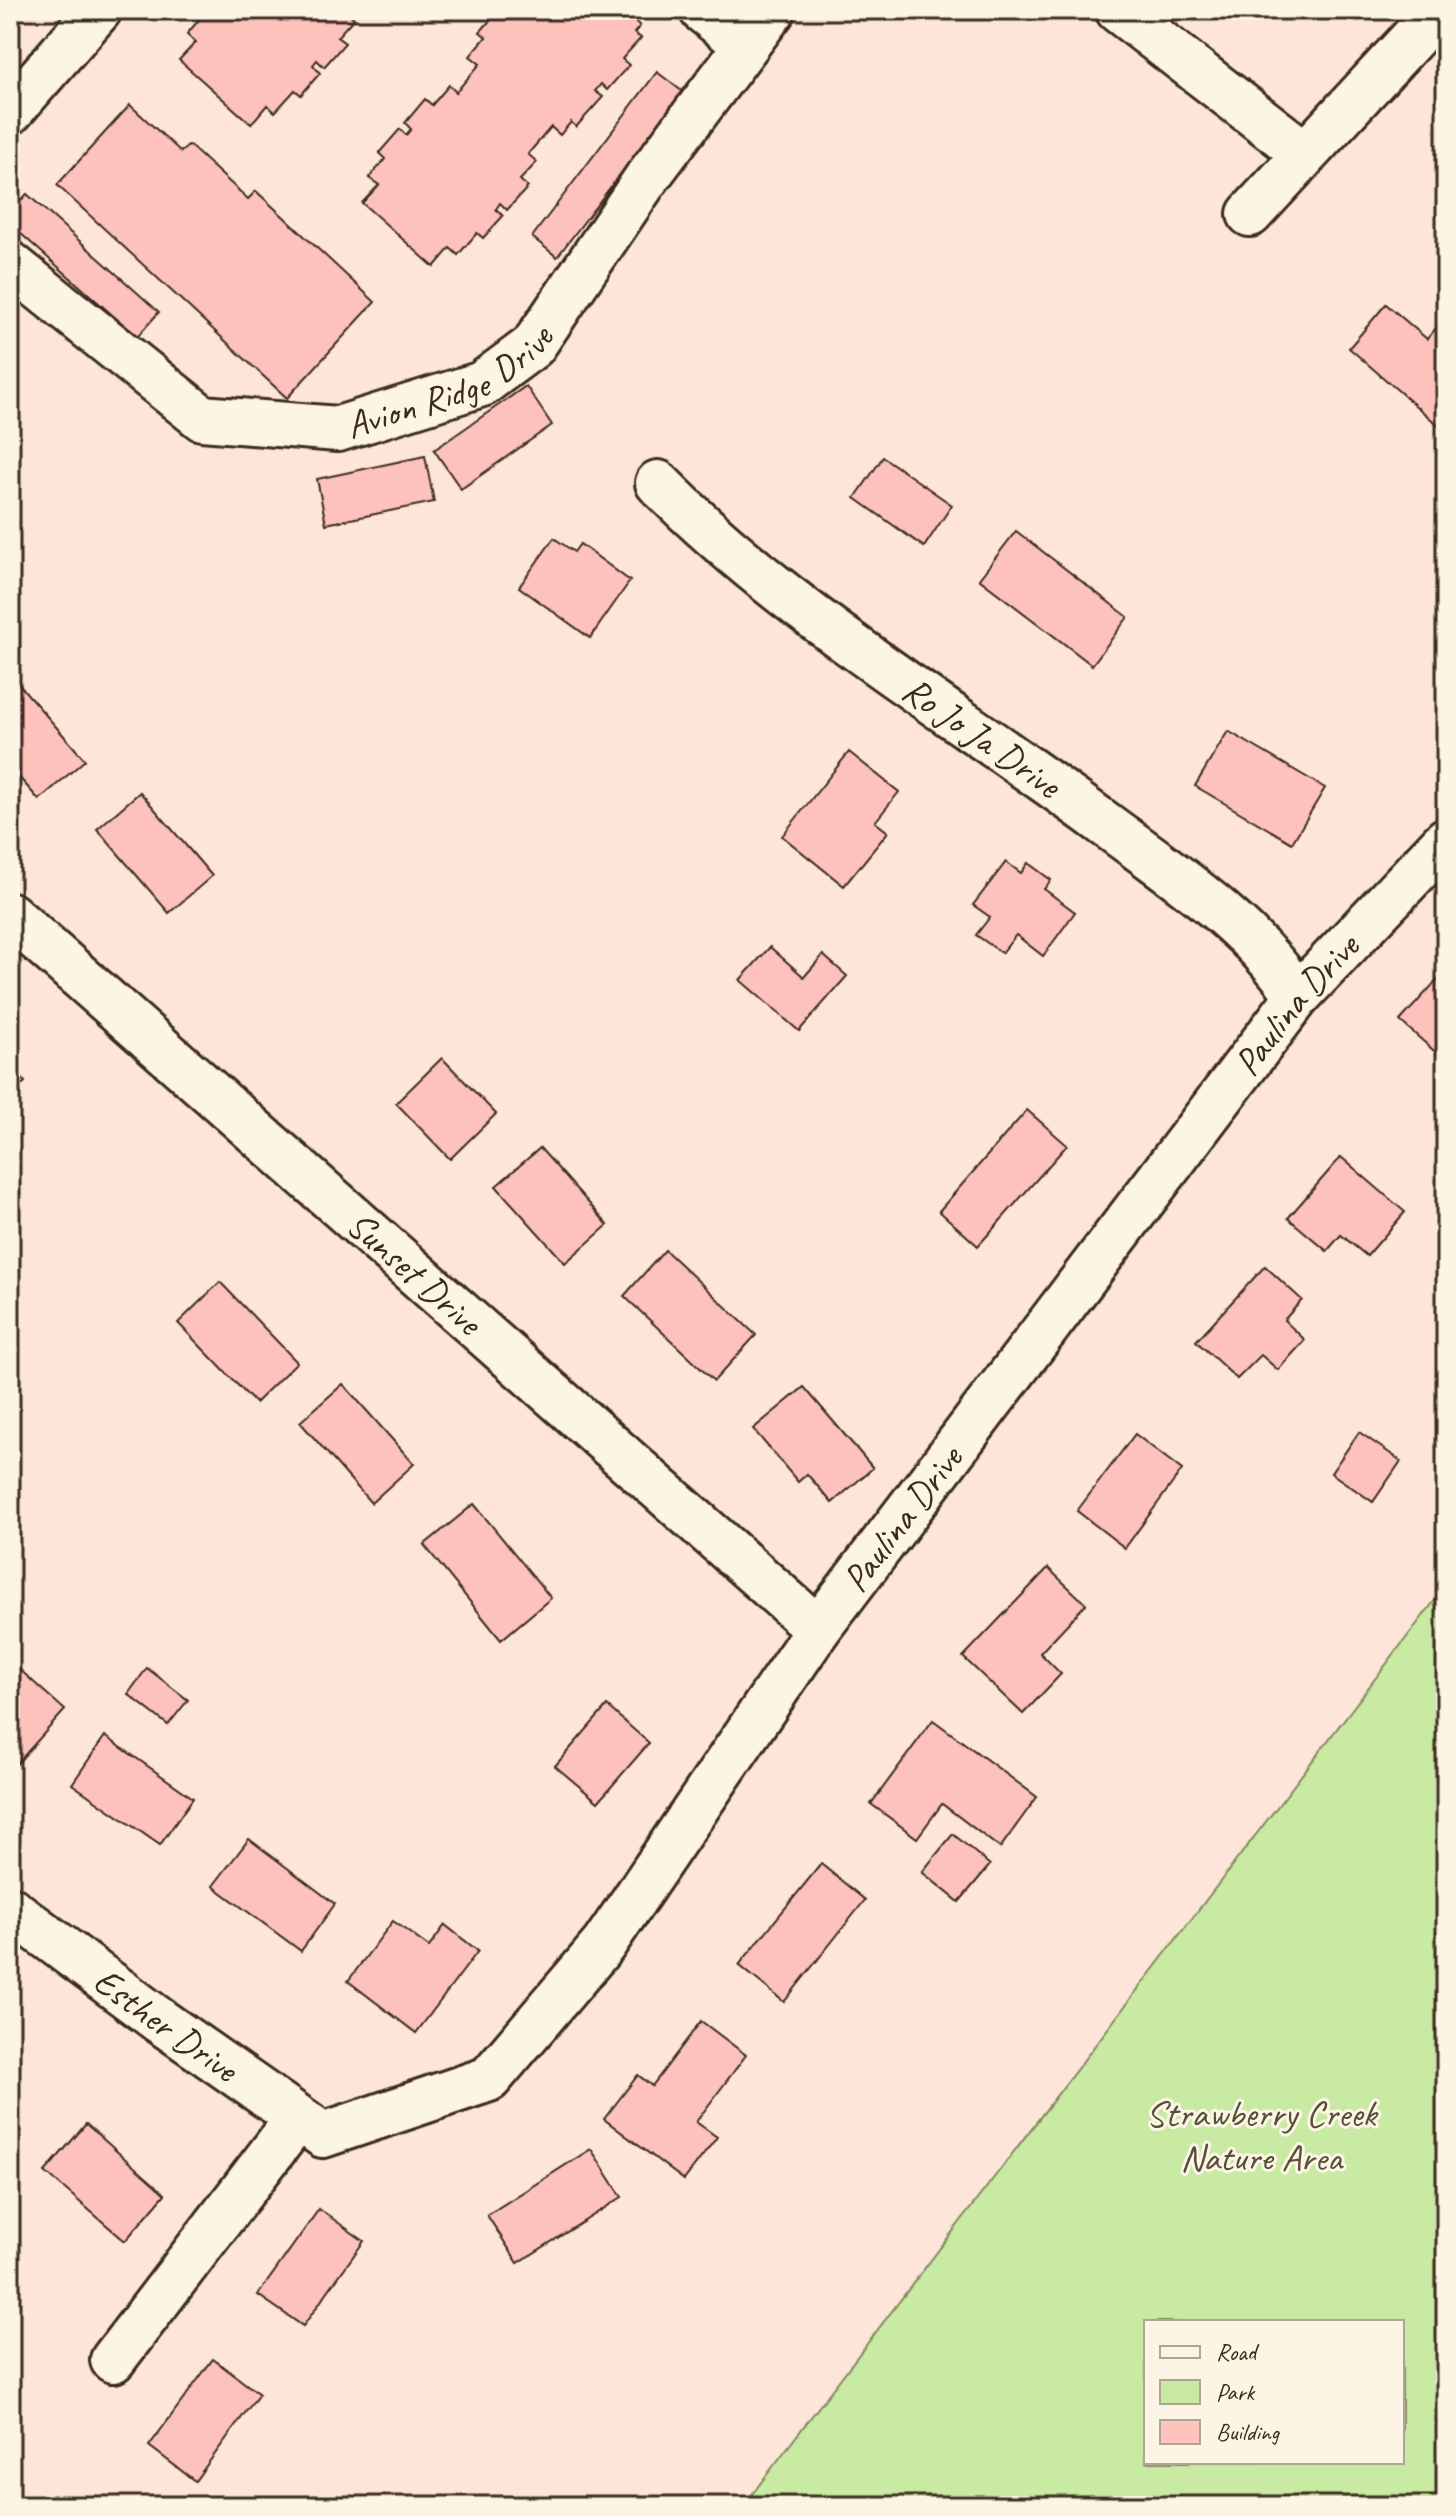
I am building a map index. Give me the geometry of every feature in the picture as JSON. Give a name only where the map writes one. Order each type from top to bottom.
[{"type":"street","points":[[10,112],[99,10]]},
{"type":"street","points":[[702,10],[746,45]]},
{"type":"street","name":"Avion Ridge Drive","points":[[10,264],[202,418],[338,429],[482,384],[533,346],[646,179],[773,10]]},
{"type":"street","points":[[1118,10],[1305,154]]},
{"type":"street","points":[[1250,214],[1438,10],[1446,18]]},
{"type":"street","name":"Ro Jo Ja Drive","points":[[658,483],[744,565],[1063,793],[1238,926],[1276,963],[1298,996]]},
{"type":"street","name":"Paulina Drive","points":[[311,2126],[489,2079],[604,1944],[818,1629],[1298,996],[1446,840]]},
{"type":"street","name":"Sunset Drive","points":[[10,915],[818,1629]]},
{"type":"street","name":"Esther Drive","points":[[10,1909],[311,2126]]},
{"type":"street","points":[[113,2360],[311,2126]]},
{"type":"green space","name":"Strawberry Creek Nature Area","points":[[1446,1586],[1446,2506],[743,2506]]},
{"type":"building","points":[[196,10],[345,10],[354,18],[337,37],[345,43],[324,67],[317,60],[313,65],[320,73],[301,95],[295,90],[275,112],[267,105],[251,124],[179,60],[196,42],[187,34],[203,15]]},
{"type":"building","points":[[499,10],[506,14],[510,10],[622,10],[640,26],[634,33],[641,38],[622,59],[629,65],[607,90],[601,84],[595,91],[603,97],[576,127],[571,122],[560,135],[551,127],[528,154],[537,162],[520,180],[528,187],[507,210],[500,203],[496,209],[503,216],[483,238],[477,233],[458,255],[450,248],[434,267],[362,203],[379,185],[369,178],[385,159],[379,153],[400,129],[406,135],[411,129],[405,123],[425,99],[432,105],[449,85],[456,92],[480,64],[470,56],[486,37],[480,32]]},
{"type":"building","points":[[657,72],[683,92],[557,257],[532,237]]},
{"type":"building","points":[[130,105],[181,152],[189,145],[248,199],[256,191],[375,302],[287,398],[57,185]]},
{"type":"building","points":[[27,194],[159,312],[137,337],[10,224],[10,212]]},
{"type":"building","points":[[1386,304],[1427,339],[1441,322],[1446,326],[1446,432],[1349,348]]},
{"type":"building","points":[[526,386],[552,425],[461,489],[434,450]]},
{"type":"building","points":[[425,456],[434,502],[326,524],[317,479]]},
{"type":"building","points":[[883,457],[952,505],[924,547],[855,498]]},
{"type":"building","points":[[1016,531],[1128,617],[1092,665],[979,579]]},
{"type":"building","points":[[554,538],[574,552],[580,544],[630,581],[590,638],[519,587]]},
{"type":"building","points":[[10,674],[85,760],[39,800],[10,767]]},
{"type":"building","points":[[1228,731],[1325,788],[1292,843],[1195,786]]},
{"type":"building","points":[[849,752],[899,792],[875,822],[888,832],[844,886],[782,836]]},
{"type":"building","points":[[140,792],[212,876],[169,913],[97,829]]},
{"type":"building","points":[[1006,862],[1021,873],[1028,863],[1051,880],[1044,889],[1075,912],[1043,956],[1016,935],[1002,953],[976,935],[990,917],[973,905]]},
{"type":"building","points":[[770,947],[804,977],[823,955],[847,976],[799,1031],[740,980]]},
{"type":"building","points":[[1446,970],[1446,1049],[1440,1056],[1400,1021]]},
{"type":"building","points":[[442,1058],[496,1114],[450,1159],[396,1103]]},
{"type":"building","points":[[10,1066],[25,1082],[10,1096]]},
{"type":"building","points":[[1027,1110],[1067,1145],[978,1246],[939,1211]]},
{"type":"building","points":[[540,1148],[608,1225],[565,1263],[496,1186]]},
{"type":"building","points":[[1341,1157],[1405,1212],[1367,1256],[1341,1235],[1327,1251],[1288,1218]]},
{"type":"building","points":[[665,1250],[756,1335],[714,1381],[624,1296]]},
{"type":"building","points":[[1265,1266],[1302,1300],[1284,1320],[1305,1340],[1278,1370],[1261,1355],[1237,1379],[1196,1341]]},
{"type":"building","points":[[220,1282],[297,1362],[255,1403],[178,1323]]},
{"type":"building","points":[[343,1384],[414,1464],[371,1503],[300,1422]]},
{"type":"building","points":[[804,1387],[873,1468],[832,1503],[807,1474],[798,1482],[753,1429]]},
{"type":"building","points":[[1359,1432],[1401,1461],[1373,1502],[1331,1473]]},
{"type":"building","points":[[1135,1434],[1182,1470],[1125,1548],[1077,1511]]},
{"type":"building","points":[[474,1504],[551,1598],[501,1640],[424,1545]]},
{"type":"building","points":[[1048,1568],[1086,1604],[1040,1653],[1061,1674],[1023,1714],[963,1657]]},
{"type":"building","points":[[10,1661],[65,1710],[14,1767],[10,1763]]},
{"type":"building","points":[[147,1668],[188,1700],[168,1725],[128,1694]]},
{"type":"building","points":[[607,1706],[649,1743],[598,1802],[555,1766]]},
{"type":"building","points":[[933,1720],[1037,1797],[1000,1848],[942,1804],[917,1838],[871,1804]]},
{"type":"building","points":[[105,1736],[193,1798],[160,1845],[72,1784]]},
{"type":"building","points":[[953,1834],[990,1865],[959,1902],[922,1872]]},
{"type":"building","points":[[249,1839],[335,1904],[301,1951],[213,1886]]},
{"type":"building","points":[[821,1864],[865,1900],[784,2002],[739,1965]]},
{"type":"building","points":[[393,1921],[429,1947],[445,1925],[478,1951],[416,2033],[348,1981]]},
{"type":"building","points":[[701,2021],[746,2055],[696,2122],[717,2137],[684,2180],[604,2119],[638,2075],[652,2086]]},
{"type":"building","points":[[86,2124],[165,2194],[125,2241],[45,2172]]},
{"type":"building","points":[[591,2149],[622,2197],[518,2263],[487,2215]]},
{"type":"building","points":[[319,2209],[364,2241],[303,2326],[258,2295]]},
{"type":"building","points":[[213,2359],[259,2394],[195,2481],[149,2446]]}]
